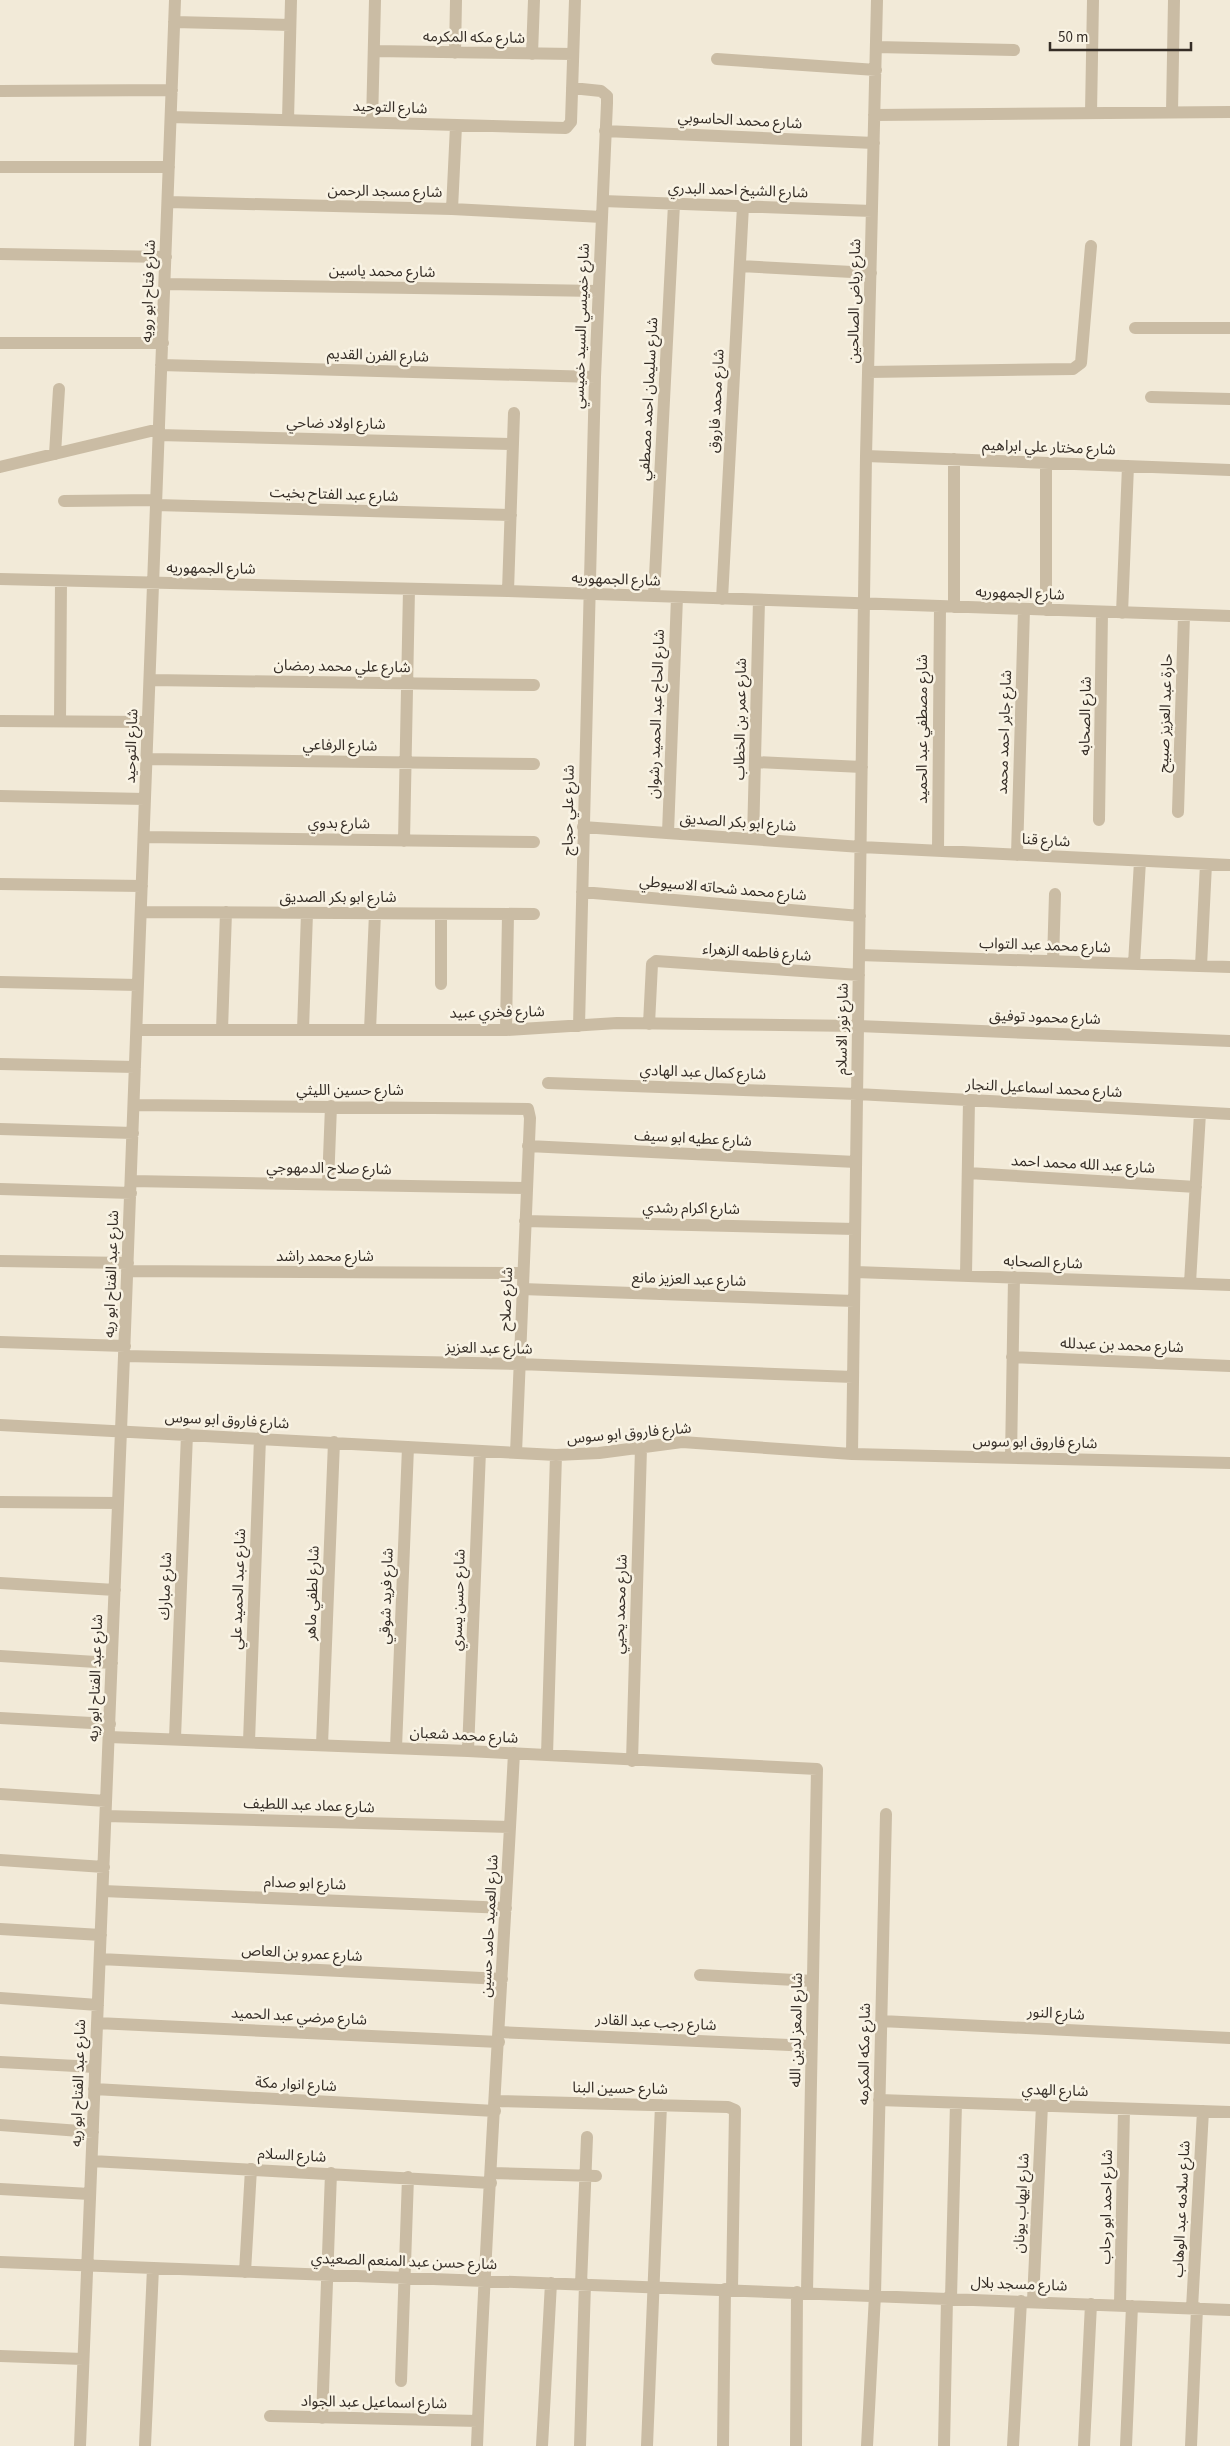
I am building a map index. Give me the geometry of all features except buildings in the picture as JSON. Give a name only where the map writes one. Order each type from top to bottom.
[{"type":"street","name":"شارع فتاح ابو رويه","points":[[154,582],[175,0]]},
{"type":"street","points":[[288,120],[291,0]]},
{"type":"street","points":[[372,123],[375,0]]},
{"type":"street","points":[[455,53],[456,0]]},
{"type":"street","points":[[532,54],[534,0]]},
{"type":"street","points":[[572,88],[575,0]]},
{"type":"street","name":"شارع رياض الصالحين","points":[[864,604],[877,0]]},
{"type":"street","points":[[1090,113],[1093,0]]},
{"type":"street","points":[[1172,112],[1174,0]]},
{"type":"street","points":[[174,22],[290,25]]},
{"type":"street","points":[[876,47],[1014,50]]},
{"type":"street","name":"شارع مكه المكرمه","points":[[374,51],[573,54]]},
{"type":"street","points":[[717,59],[876,70]]},
{"type":"street","name":"شارع التوحيد","points":[[171,117],[566,128],[571,122],[572,88]]},
{"type":"street","name":"شارع خميسي السيد خميسي","points":[[572,88],[604,93],[607,103],[594,377],[588,594]]},
{"type":"street","points":[[0,91],[172,90]]},
{"type":"street","points":[[874,115],[1230,112]]},
{"type":"street","points":[[452,209],[456,126]]},
{"type":"street","name":"شارع محمد الحاسوبي","points":[[605,131],[874,142]]},
{"type":"street","points":[[0,167],[169,168]]},
{"type":"street","name":"شارع الشيخ احمد البدري","points":[[603,201],[872,211]]},
{"type":"street","name":"شارع مسجد الرحمن","points":[[168,202],[452,209],[602,217]]},
{"type":"street","name":"شارع سليمان احمد مصطفي","points":[[654,596],[674,204]]},
{"type":"street","name":"شارع محمد فاروق","points":[[722,599],[743,206]]},
{"type":"street","points":[[868,372],[1073,369],[1081,363],[1091,246]]},
{"type":"street","points":[[0,254],[166,257]]},
{"type":"street","points":[[740,266],[870,273]]},
{"type":"street","name":"شارع محمد ياسين","points":[[165,284],[598,291]]},
{"type":"street","points":[[1135,328],[1230,328]]},
{"type":"street","points":[[0,343],[163,343]]},
{"type":"street","name":"شارع الفرن القديم","points":[[161,365],[594,377]]},
{"type":"street","points":[[55,454],[59,389]]},
{"type":"street","points":[[1151,396],[1230,399]]},
{"type":"street","points":[[508,591],[514,413]]},
{"type":"street","name":"شارع اولاد ضاحي","points":[[0,467],[159,432],[513,444]]},
{"type":"street","name":"شارع مختار علي ابراهيم","points":[[866,456],[1230,470]]},
{"type":"street","points":[[954,459],[954,607]]},
{"type":"street","points":[[1046,463],[1046,610]]},
{"type":"street","points":[[1122,613],[1128,466]]},
{"type":"street","name":"شارع عبد الفتاح بخيت","points":[[64,501],[156,502],[511,515]]},
{"type":"street","name":"شارع الجمهوريه","points":[[0,579],[508,591],[1230,616]]},
{"type":"street","points":[[60,722],[61,580]]},
{"type":"street","name":"شارع التوحيد","points":[[141,912],[154,582]]},
{"type":"street","points":[[404,840],[409,589]]},
{"type":"street","name":"شارع علي حجاج","points":[[579,1026],[588,594]]},
{"type":"street","name":"شارع الحاج عبد الحميد رشوان","points":[[668,833],[677,597]]},
{"type":"street","name":"شارع عمر بن الخطاب","points":[[753,839],[759,600]]},
{"type":"street","name":"شارع نور الاسلام","points":[[852,1454],[864,604]]},
{"type":"street","name":"شارع مصطفي عبد الحميد","points":[[938,851],[940,606]]},
{"type":"street","name":"شارع جابر احمد محمد","points":[[1016,855],[1024,610]]},
{"type":"street","name":"شارع الصحابه","points":[[1100,820],[1102,612]]},
{"type":"street","name":"حارة عبد العزيز صبيح","points":[[1178,812],[1184,615]]},
{"type":"street","name":"شارع علي محمد رمضان","points":[[150,680],[534,685]]},
{"type":"street","points":[[0,721],[148,722]]},
{"type":"street","name":"شارع الرفاعي","points":[[147,759],[534,764]]},
{"type":"street","points":[[755,762],[862,767]]},
{"type":"street","points":[[0,796],[145,799]]},
{"type":"street","name":"شارع ابو بكر الصديق","points":[[583,826],[861,847]]},
{"type":"street","name":"شارع بدوي","points":[[144,837],[534,842]]},
{"type":"street","name":"شارع قنا","points":[[861,847],[1230,865]]},
{"type":"street","points":[[1134,964],[1140,861]]},
{"type":"street","points":[[1200,966],[1206,864]]},
{"type":"street","points":[[0,884],[142,886]]},
{"type":"street","name":"شارع محمد شحاته الاسيوطي","points":[[582,892],[860,916]]},
{"type":"street","points":[[1052,961],[1054,894]]},
{"type":"street","name":"شارع ابو بكر الصديق","points":[[141,912],[534,914]]},
{"type":"street","name":"شارع عبد الفتاح ابو ريه","points":[[80,2446],[122,1431],[141,912]]},
{"type":"street","points":[[222,1030],[226,912]]},
{"type":"street","points":[[303,1030],[307,913]]},
{"type":"street","points":[[370,1030],[375,913]]},
{"type":"street","points":[[441,914],[441,984]]},
{"type":"street","points":[[506,1030],[508,914]]},
{"type":"street","name":"شارع محمد عبد التواب","points":[[859,955],[1230,967]]},
{"type":"street","name":"شارع فاطمه الزهراء","points":[[649,1024],[653,962],[859,976]]},
{"type":"street","points":[[0,982],[138,985]]},
{"type":"street","name":"شارع فخري عبيد","points":[[137,1030],[506,1030],[649,1024],[858,1026]]},
{"type":"street","name":"شارع محمود توفيق","points":[[858,1026],[1230,1041]]},
{"type":"street","points":[[0,1064],[135,1067]]},
{"type":"street","name":"شارع كمال عبد الهادي","points":[[548,1083],[857,1094]]},
{"type":"street","name":"شارع محمد اسماعيل النجار","points":[[857,1094],[1230,1114]]},
{"type":"street","points":[[966,1275],[969,1100]]},
{"type":"street","name":"شارع حسين الليثي","points":[[134,1104],[525,1108],[530,1115],[528,1146]]},
{"type":"street","points":[[328,1184],[332,1106]]},
{"type":"street","points":[[1190,1283],[1200,1112]]},
{"type":"street","points":[[0,1129],[133,1133]]},
{"type":"street","name":"شارع عطيه ابو سيف","points":[[528,1146],[856,1162]]},
{"type":"street","name":"شارع صلاح","points":[[516,1453],[528,1146]]},
{"type":"street","name":"شارع عبد الله محمد احمد","points":[[968,1173],[1196,1187]]},
{"type":"street","name":"شارع صلاح الدمهوجي","points":[[0,1189],[328,1184],[526,1188]]},
{"type":"street","name":"شارع اكرام رشدي","points":[[525,1220],[855,1229]]},
{"type":"street","name":"شارع محمد راشد","points":[[0,1261],[128,1267],[523,1273]]},
{"type":"street","name":"شارع الصحابه","points":[[854,1272],[1230,1285]]},
{"type":"street","points":[[1011,1458],[1014,1277]]},
{"type":"street","name":"شارع عبد العزيز مانع","points":[[522,1289],[854,1301]]},
{"type":"street","name":"شارع عبد العزيز","points":[[0,1342],[124,1351],[853,1377]]},
{"type":"street","name":"شارع محمد بن عبدلله","points":[[1012,1357],[1230,1366]]},
{"type":"street","name":"شارع فاروق ابو سوس","points":[[0,1424],[556,1455],[599,1453],[682,1442],[852,1454],[1230,1463]]},
{"type":"street","name":"شارع مبارك","points":[[176,1738],[187,1434]]},
{"type":"street","name":"شارع عبد الحميد علي","points":[[249,1742],[260,1438]]},
{"type":"street","name":"شارع لطفي ماهر","points":[[322,1745],[334,1442]]},
{"type":"street","name":"شارع فريد شوقي","points":[[396,1748],[408,1446]]},
{"type":"street","name":"شارع محمد يحيي","points":[[632,1761],[641,1448]]},
{"type":"street","name":"شارع حسن يسري","points":[[468,1751],[480,1451]]},
{"type":"street","points":[[547,1755],[556,1455]]},
{"type":"street","points":[[0,1502],[118,1503]]},
{"type":"street","points":[[0,1584],[115,1590]]},
{"type":"street","points":[[0,1656],[112,1663]]},
{"type":"street","name":"شارع محمد شعبان","points":[[0,1718],[176,1738],[817,1769]]},
{"type":"street","name":"شارع العميد حامد حسين","points":[[477,2446],[484,2280],[492,2178],[514,1753]]},
{"type":"street","name":"شارع المعز لدين الله","points":[[796,2446],[811,2046],[817,1769]]},
{"type":"street","points":[[0,1794],[106,1801]]},
{"type":"street","name":"شارع مكه المكرمه","points":[[867,2446],[875,2295],[886,1814]]},
{"type":"street","name":"شارع عماد عبد اللطيف","points":[[106,1816],[510,1827]]},
{"type":"street","points":[[0,1860],[104,1867]]},
{"type":"street","name":"شارع ابو صدام","points":[[103,1891],[506,1908]]},
{"type":"street","points":[[0,1928],[101,1935]]},
{"type":"street","name":"شارع عمرو بن العاص","points":[[100,1959],[502,1979]]},
{"type":"street","points":[[700,1975],[813,1981]]},
{"type":"street","points":[[0,1998],[98,2005]]},
{"type":"street","name":"شارع النور","points":[[881,2021],[1230,2038]]},
{"type":"street","name":"شارع مرضي عبد الحميد","points":[[97,2023],[499,2037]]},
{"type":"street","name":"شارع رجب عبد القادر","points":[[499,2037],[811,2046]]},
{"type":"street","points":[[0,2062],[96,2068]]},
{"type":"street","name":"شارع انوار مكة","points":[[94,2089],[496,2106]]},
{"type":"street","name":"شارع الهدي","points":[[879,2100],[1230,2112]]},
{"type":"street","points":[[944,2446],[956,2103]]},
{"type":"street","points":[[648,2446],[661,2105]]},
{"type":"street","name":"شارع حسين البنا","points":[[496,2106],[661,2105],[728,2107],[735,2110],[729,2289]]},
{"type":"street","name":"شارع ايهاب يونان","points":[[1013,2446],[1027,2301],[1042,2105]]},
{"type":"street","name":"شارع احمد ابو رحاب","points":[[1124,2109],[1126,2446]]},
{"type":"street","name":"شارع سلامه عبد الوهاب","points":[[1191,2446],[1194,2308],[1203,2111]]},
{"type":"street","points":[[0,2125],[93,2132]]},
{"type":"street","points":[[580,2446],[583,2284],[590,2176],[587,2138]]},
{"type":"street","name":"شارع السلام","points":[[92,2161],[408,2177],[590,2176]]},
{"type":"street","points":[[245,2272],[251,2169]]},
{"type":"street","points":[[322,2418],[331,2173]]},
{"type":"street","points":[[400,2381],[408,2177]]},
{"type":"street","points":[[0,2189],[90,2194]]},
{"type":"street","name":"شارع حسن عبد المنعم الصعيدي","points":[[0,2262],[802,2292]]},
{"type":"street","points":[[146,2446],[153,2268]]},
{"type":"street","points":[[542,2446],[551,2283]]},
{"type":"street","points":[[723,2446],[729,2289]]},
{"type":"street","name":"شارع مسجد بلال","points":[[802,2292],[1230,2310]]},
{"type":"street","points":[[1084,2446],[1091,2304]]},
{"type":"street","points":[[0,2356],[83,2359]]},
{"type":"street","name":"شارع اسماعيل عبد الجواد","points":[[270,2416],[478,2421]]}]
